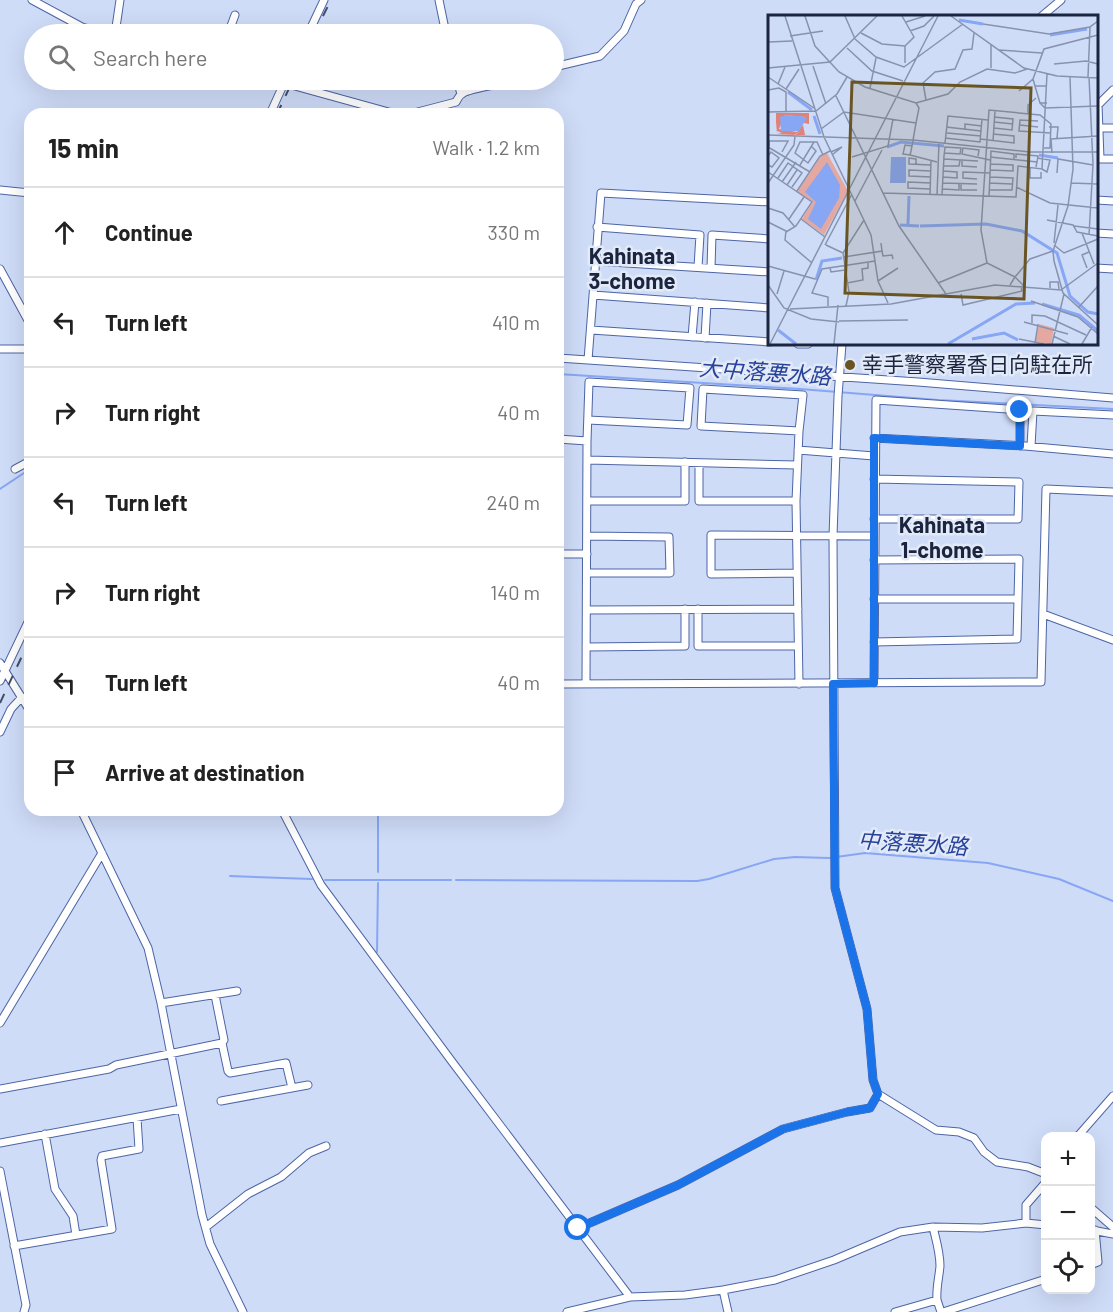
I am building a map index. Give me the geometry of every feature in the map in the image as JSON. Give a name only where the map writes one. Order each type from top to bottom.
[{"type":"street","points":[[32,0],[76,24]]},
{"type":"street","points":[[116,24],[120,0]]},
{"type":"street","points":[[319,0],[319,13]]},
{"type":"street","points":[[313,24],[324,0]]},
{"type":"street","points":[[439,0],[444,24]]},
{"type":"street","points":[[564,65],[600,57],[624,31],[636,4],[641,0]]},
{"type":"street","points":[[1043,15],[1061,0]]},
{"type":"street","points":[[232,24],[235,15]]},
{"type":"street","points":[[273,108],[281,90]]},
{"type":"street","points":[[315,90],[376,108]]},
{"type":"street","points":[[460,90],[461,94]]},
{"type":"street","points":[[433,108],[456,102],[461,94],[477,90]]},
{"type":"street","points":[[1113,90],[1098,105],[1098,159],[1113,159]]},
{"type":"street","points":[[1099,128],[1113,128]]},
{"type":"street","points":[[0,190],[24,192]]},
{"type":"street","points":[[588,360],[601,193],[768,202]]},
{"type":"street","points":[[1098,200],[1113,201]]},
{"type":"street","points":[[597,227],[700,236],[698,267]]},
{"type":"street","points":[[1098,233],[1113,234]]},
{"type":"street","points":[[711,268],[712,235],[768,239]]},
{"type":"street","points":[[595,261],[768,272]]},
{"type":"street","points":[[1098,268],[1113,269]]},
{"type":"street","points":[[0,269],[24,313]]},
{"type":"street","points":[[593,295],[768,308]]},
{"type":"street","points":[[692,337],[695,302]]},
{"type":"street","points":[[705,338],[707,303]]},
{"type":"street","points":[[591,330],[768,342]]},
{"type":"street","points":[[842,345],[838,387],[833,536],[835,888],[867,1009],[873,1080],[878,1094],[936,1130],[959,1132],[974,1138],[984,1152],[997,1162],[1028,1167],[1041,1172]]},
{"type":"street","points":[[0,349],[24,349]]},
{"type":"street","points":[[564,358],[918,382],[1113,398]]},
{"type":"street","points":[[586,684],[587,441],[589,382],[690,388],[687,425],[588,420]]},
{"type":"street","points":[[798,431],[701,426],[703,389],[802,395],[798,431],[796,501],[799,684]]},
{"type":"street","points":[[874,683],[876,400],[1020,410],[1020,446]]},
{"type":"street","points":[[1031,446],[1033,411],[1113,415]]},
{"type":"street","points":[[874,438],[1031,446],[1113,454]]},
{"type":"street","points":[[564,439],[587,441]]},
{"type":"street","points":[[798,450],[874,456]]},
{"type":"street","points":[[587,460],[797,465]]},
{"type":"street","points":[[587,501],[685,501],[685,462]]},
{"type":"street","points":[[699,463],[699,501],[796,501]]},
{"type":"street","points":[[15,469],[24,464]]},
{"type":"street","points":[[874,479],[1019,482],[1018,519],[874,519]]},
{"type":"street","points":[[564,684],[1041,682],[1046,489],[1113,492]]},
{"type":"street","points":[[587,536],[669,537],[670,573],[587,573]]},
{"type":"street","points":[[797,573],[711,574],[711,536],[874,536]]},
{"type":"street","points":[[564,554],[587,554]]},
{"type":"street","points":[[874,560],[1019,560],[1017,639],[874,642]]},
{"type":"street","points":[[874,599],[1018,598]]},
{"type":"street","points":[[586,647],[685,646],[685,609]]},
{"type":"street","points":[[698,609],[698,646],[798,646]]},
{"type":"street","points":[[587,610],[798,609]]},
{"type":"street","points":[[1043,614],[1113,640]]},
{"type":"street","points":[[0,681],[24,631]]},
{"type":"street","points":[[0,663],[24,700]]},
{"type":"street","points":[[0,732],[11,709],[22,697]]},
{"type":"street","points":[[84,816],[148,948],[210,1244],[243,1312]]},
{"type":"street","points":[[285,816],[321,885],[630,1297]]},
{"type":"street","points":[[0,1023],[102,853]]},
{"type":"street","points":[[161,1002],[237,991]]},
{"type":"street","points":[[215,995],[228,1071],[230,1073],[286,1062],[292,1088]]},
{"type":"street","points":[[0,1089],[109,1069],[116,1065],[222,1043]]},
{"type":"street","points":[[221,1101],[308,1085]]},
{"type":"street","points":[[578,1228],[678,1185],[783,1129],[870,1108],[878,1094]]},
{"type":"street","points":[[1082,1132],[1113,1096]]},
{"type":"street","points":[[0,1143],[181,1109]]},
{"type":"street","points":[[14,1246],[112,1229],[101,1160],[102,1156],[139,1149],[137,1118]]},
{"type":"street","points":[[45,1134],[55,1189],[73,1216],[76,1235]]},
{"type":"street","points":[[206,1227],[248,1194],[281,1177],[309,1153],[326,1146]]},
{"type":"street","points":[[0,1171],[26,1305],[24,1312]]},
{"type":"street","points":[[1026,1223],[1026,1205],[1043,1186]]},
{"type":"street","points":[[1095,1211],[1113,1227]]},
{"type":"street","points":[[567,1312],[630,1297],[723,1290],[792,1275],[900,1232],[933,1227],[982,1228],[1026,1223],[1041,1224]]},
{"type":"street","points":[[933,1227],[940,1255],[936,1288],[937,1300],[942,1312],[1041,1281]]},
{"type":"street","points":[[1095,1230],[1113,1234]]},
{"type":"street","points":[[1095,1243],[1098,1262],[1095,1263]]},
{"type":"street","points":[[723,1290],[728,1312]]},
{"type":"street","points":[[895,1312],[937,1300]]},
{"type":"waterway","name":"大中落悪水路","points":[[564,374],[938,400],[1113,409]]},
{"type":"waterway","name":"大中落悪水路","points":[[0,489],[24,473]]},
{"type":"waterway","points":[[378,816],[378,872]]},
{"type":"waterway","name":"中落悪水路","points":[[456,880],[697,881],[774,859],[829,858],[865,853],[988,863],[1059,879],[1113,901]]},
{"type":"waterway","name":"中落悪水路","points":[[230,876],[312,879]]},
{"type":"waterway","name":"中落悪水路","points":[[325,880],[451,880]]},
{"type":"waterway","points":[[377,952],[378,883]]},
{"type":"railway","points":[[319,24],[331,0]]},
{"type":"railway","points":[[280,108],[288,90]]},
{"type":"railway","points":[[0,703],[24,652]]},
{"type":"place","name":"幸手警察署香日向駐在所","points":[[850,365]]},
{"type":"district","name":"Kahinata 3-chome","points":[[632,268]]},
{"type":"district","name":"Kahinata 1-chome","points":[[942,538]]},
{"type":"route","points":[[578,1228],[678,1185],[783,1129],[870,1108],[878,1094],[873,1080],[867,1009],[835,888],[833,684],[874,683],[874,438],[1020,446],[1020,410]]}]
